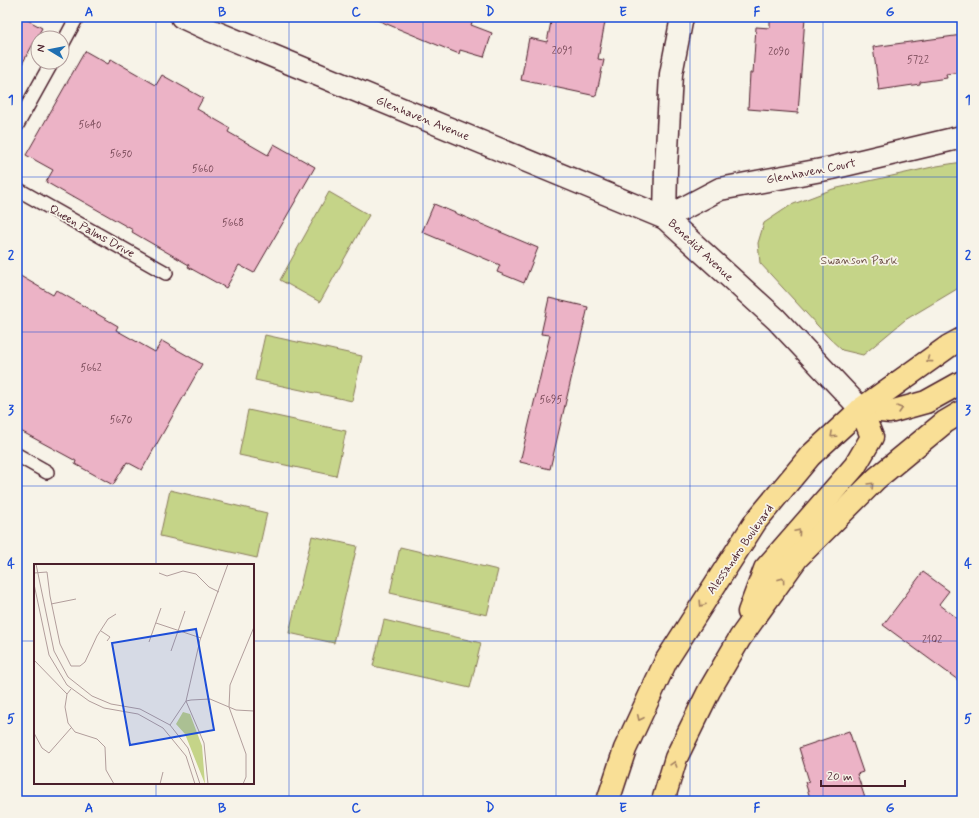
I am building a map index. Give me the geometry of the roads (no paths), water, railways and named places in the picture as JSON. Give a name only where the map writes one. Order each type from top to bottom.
[{"type":"main road","name":"Alessandro Boulevard","points":[[608,801],[625,749],[666,661],[756,521],[810,456],[861,409],[949,346],[962,339]]},
{"type":"main road","points":[[740,638],[765,569],[855,466],[872,437],[861,409],[890,412],[926,402],[962,382]]},
{"type":"main road","points":[[663,801],[676,758],[708,691],[740,638],[797,558],[877,478],[945,422],[962,412]]},
{"type":"street","name":"Glenhaven Avenue","points":[[182,17],[210,30],[665,218]]},
{"type":"street","name":"Benedict Avenue","points":[[682,17],[671,74],[665,218],[776,319],[861,409]]},
{"type":"street","name":"Glenhaven Court","points":[[665,218],[720,189],[832,168],[962,138]]},
{"type":"lane","points":[[70,31],[78,17]]},
{"type":"lane","points":[[17,125],[48,70]]},
{"type":"lane","name":"Queen Palms Drive","points":[[17,189],[166,273]]},
{"type":"lane","points":[[17,455],[47,472]]},
{"type":"park label","name":"Swanson Park","points":[[859,260]]}]
